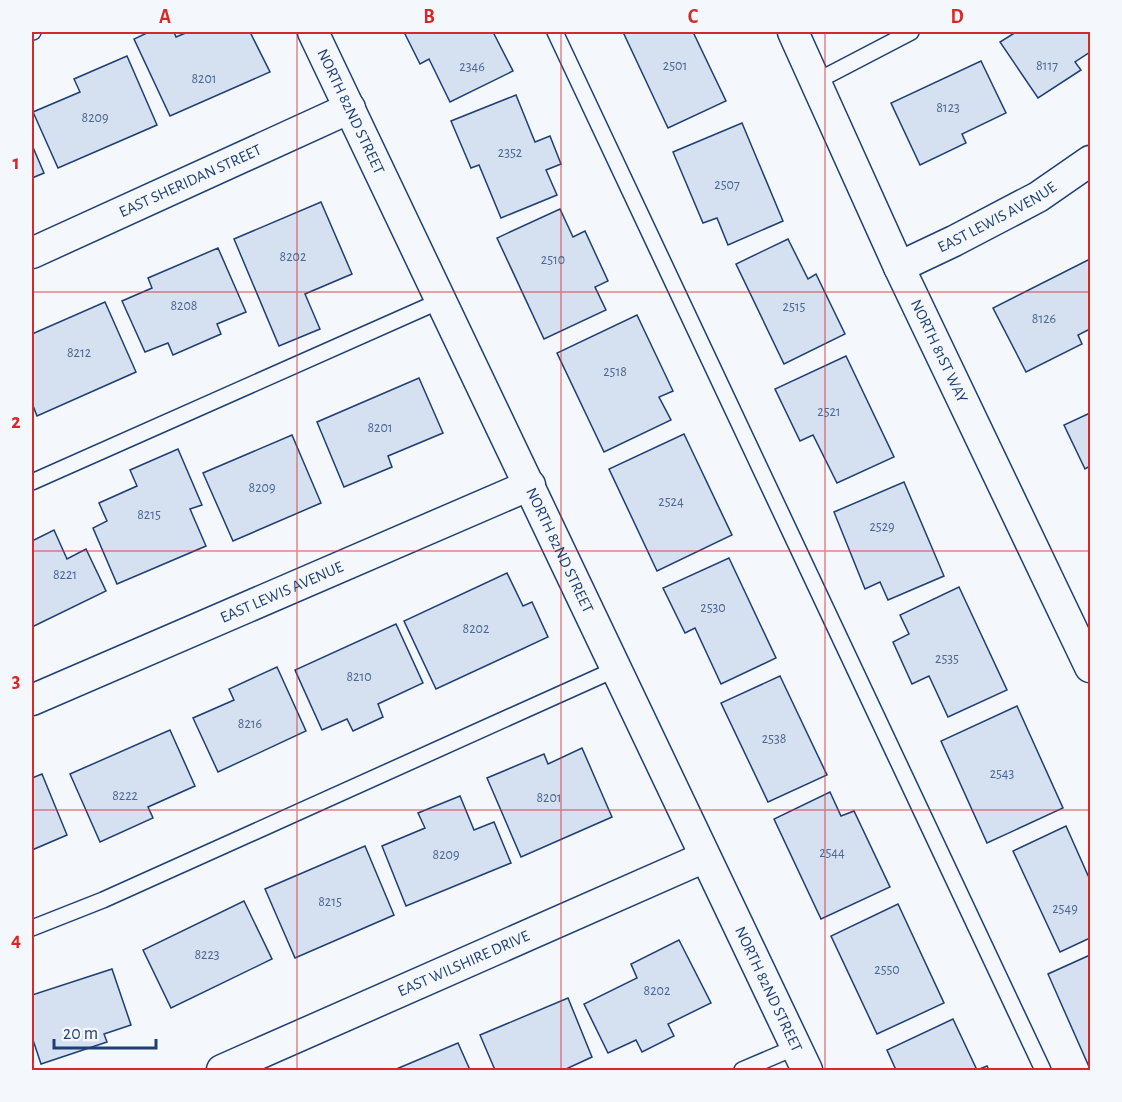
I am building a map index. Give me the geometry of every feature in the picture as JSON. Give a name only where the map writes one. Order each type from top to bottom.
[{"type":"street","name":"NORTH 82ND STREET","points":[[313,32],[802,1059]]},
{"type":"street","name":"NORTH 81ST WAY","points":[[793,32],[899,267],[1090,667]]},
{"type":"street","name":"EAST SHERIDAN STREET","points":[[32,253],[350,108]]},
{"type":"street","name":"EAST LEWIS AVENUE","points":[[899,267],[1038,197],[1090,161]]},
{"type":"street","name":"EAST LEWIS AVENUE","points":[[32,700],[530,485]]},
{"type":"street","name":"EAST WILSHIRE DRIVE","points":[[222,1071],[705,857]]},
{"type":"lane","points":[[555,32],[1043,1071]]},
{"type":"lane","points":[[816,81],[911,32]]},
{"type":"lane","points":[[32,482],[442,300]]},
{"type":"lane","points":[[32,928],[103,900],[616,669]]},
{"type":"lane","points":[[742,1071],[802,1059]]},
{"type":"building","points":[[149,32],[174,32],[176,37],[188,32],[250,32],[270,72],[170,116],[134,39]]},
{"type":"building","points":[[404,32],[493,32],[513,71],[450,102],[429,59],[420,64]]},
{"type":"building","points":[[623,32],[693,32],[726,101],[668,128]]},
{"type":"building","points":[[1016,32],[1090,32],[1090,52],[1075,62],[1081,70],[1038,98],[1000,42]]},
{"type":"building","points":[[127,56],[157,125],[58,168],[33,112],[80,92],[74,79]]},
{"type":"building","points":[[981,61],[1006,113],[962,134],[966,143],[920,165],[891,103]]},
{"type":"building","points":[[516,95],[535,142],[550,136],[561,164],[546,170],[557,195],[501,218],[479,165],[471,168],[451,121]]},
{"type":"building","points":[[742,123],[783,221],[728,245],[717,218],[703,223],[673,152]]},
{"type":"building","points":[[32,145],[44,173],[32,178]]},
{"type":"building","points":[[321,202],[352,274],[305,294],[320,329],[279,346],[234,239]]},
{"type":"building","points":[[560,209],[573,237],[585,231],[608,281],[595,287],[606,310],[544,339],[497,238]]},
{"type":"building","points":[[788,239],[808,279],[816,274],[845,334],[784,364],[736,264]]},
{"type":"building","points":[[218,248],[246,312],[217,324],[221,334],[173,355],[168,343],[145,352],[122,301],[152,288],[148,278]]},
{"type":"building","points":[[1090,259],[1090,329],[1078,335],[1082,344],[1026,372],[993,308]]},
{"type":"building","points":[[105,302],[136,372],[37,416],[32,403],[32,334]]},
{"type":"building","points":[[637,315],[673,391],[659,397],[671,420],[604,452],[557,353]]},
{"type":"building","points":[[846,356],[894,457],[837,483],[813,435],[800,441],[775,389]]},
{"type":"building","points":[[419,378],[443,433],[388,456],[392,467],[344,487],[317,422]]},
{"type":"building","points":[[1090,413],[1090,466],[1085,469],[1064,425]]},
{"type":"building","points":[[684,434],[732,535],[657,571],[609,469]]},
{"type":"building","points":[[292,435],[321,503],[233,541],[203,473]]},
{"type":"building","points":[[178,449],[202,505],[190,509],[206,546],[117,584],[93,528],[107,521],[99,503],[137,486],[130,470]]},
{"type":"building","points":[[904,482],[944,576],[888,600],[880,582],[865,589],[834,512]]},
{"type":"building","points":[[54,530],[67,559],[86,549],[106,591],[32,627],[32,541]]},
{"type":"building","points":[[729,558],[776,658],[721,684],[695,628],[685,633],[663,588]]},
{"type":"building","points":[[507,573],[523,606],[532,602],[548,637],[436,689],[404,621]]},
{"type":"building","points":[[959,587],[1007,690],[948,717],[929,676],[912,684],[893,642],[909,634],[900,615]]},
{"type":"building","points":[[396,624],[423,683],[378,704],[383,717],[353,731],[347,719],[322,730],[295,670]]},
{"type":"building","points":[[277,667],[306,731],[218,772],[193,718],[234,700],[229,689]]},
{"type":"building","points":[[780,676],[827,775],[768,802],[721,703]]},
{"type":"building","points":[[1017,706],[1063,808],[987,843],[941,741]]},
{"type":"building","points":[[170,730],[195,786],[148,807],[153,818],[100,842],[70,774]]},
{"type":"building","points":[[582,748],[612,817],[521,857],[487,778],[544,754],[548,764]]},
{"type":"building","points":[[42,774],[67,835],[32,850],[32,778]]},
{"type":"building","points":[[830,792],[841,816],[854,811],[890,887],[821,919],[774,819]]},
{"type":"building","points":[[460,796],[474,830],[494,822],[511,863],[406,906],[382,846],[425,828],[418,813]]},
{"type":"building","points":[[1066,826],[1090,880],[1090,938],[1060,952],[1013,851]]},
{"type":"building","points":[[365,846],[394,915],[295,958],[265,889]]},
{"type":"building","points":[[244,901],[272,959],[171,1008],[143,950]]},
{"type":"building","points":[[898,904],[944,1003],[877,1034],[831,936]]},
{"type":"building","points":[[679,940],[711,1003],[668,1024],[674,1036],[642,1052],[636,1040],[608,1053],[584,1004],[637,978],[631,964]]},
{"type":"building","points":[[1090,955],[1090,1069],[1048,974]]},
{"type":"building","points":[[112,969],[131,1025],[104,1034],[107,1042],[41,1064],[32,1037],[32,995]]},
{"type":"building","points":[[568,998],[592,1057],[566,1070],[495,1070],[480,1035]]},
{"type":"building","points":[[953,1019],[977,1070],[896,1070],[887,1050]]},
{"type":"building","points":[[458,1043],[470,1070],[394,1070]]},
{"type":"building","points":[[987,1066],[989,1070],[977,1070]]}]
